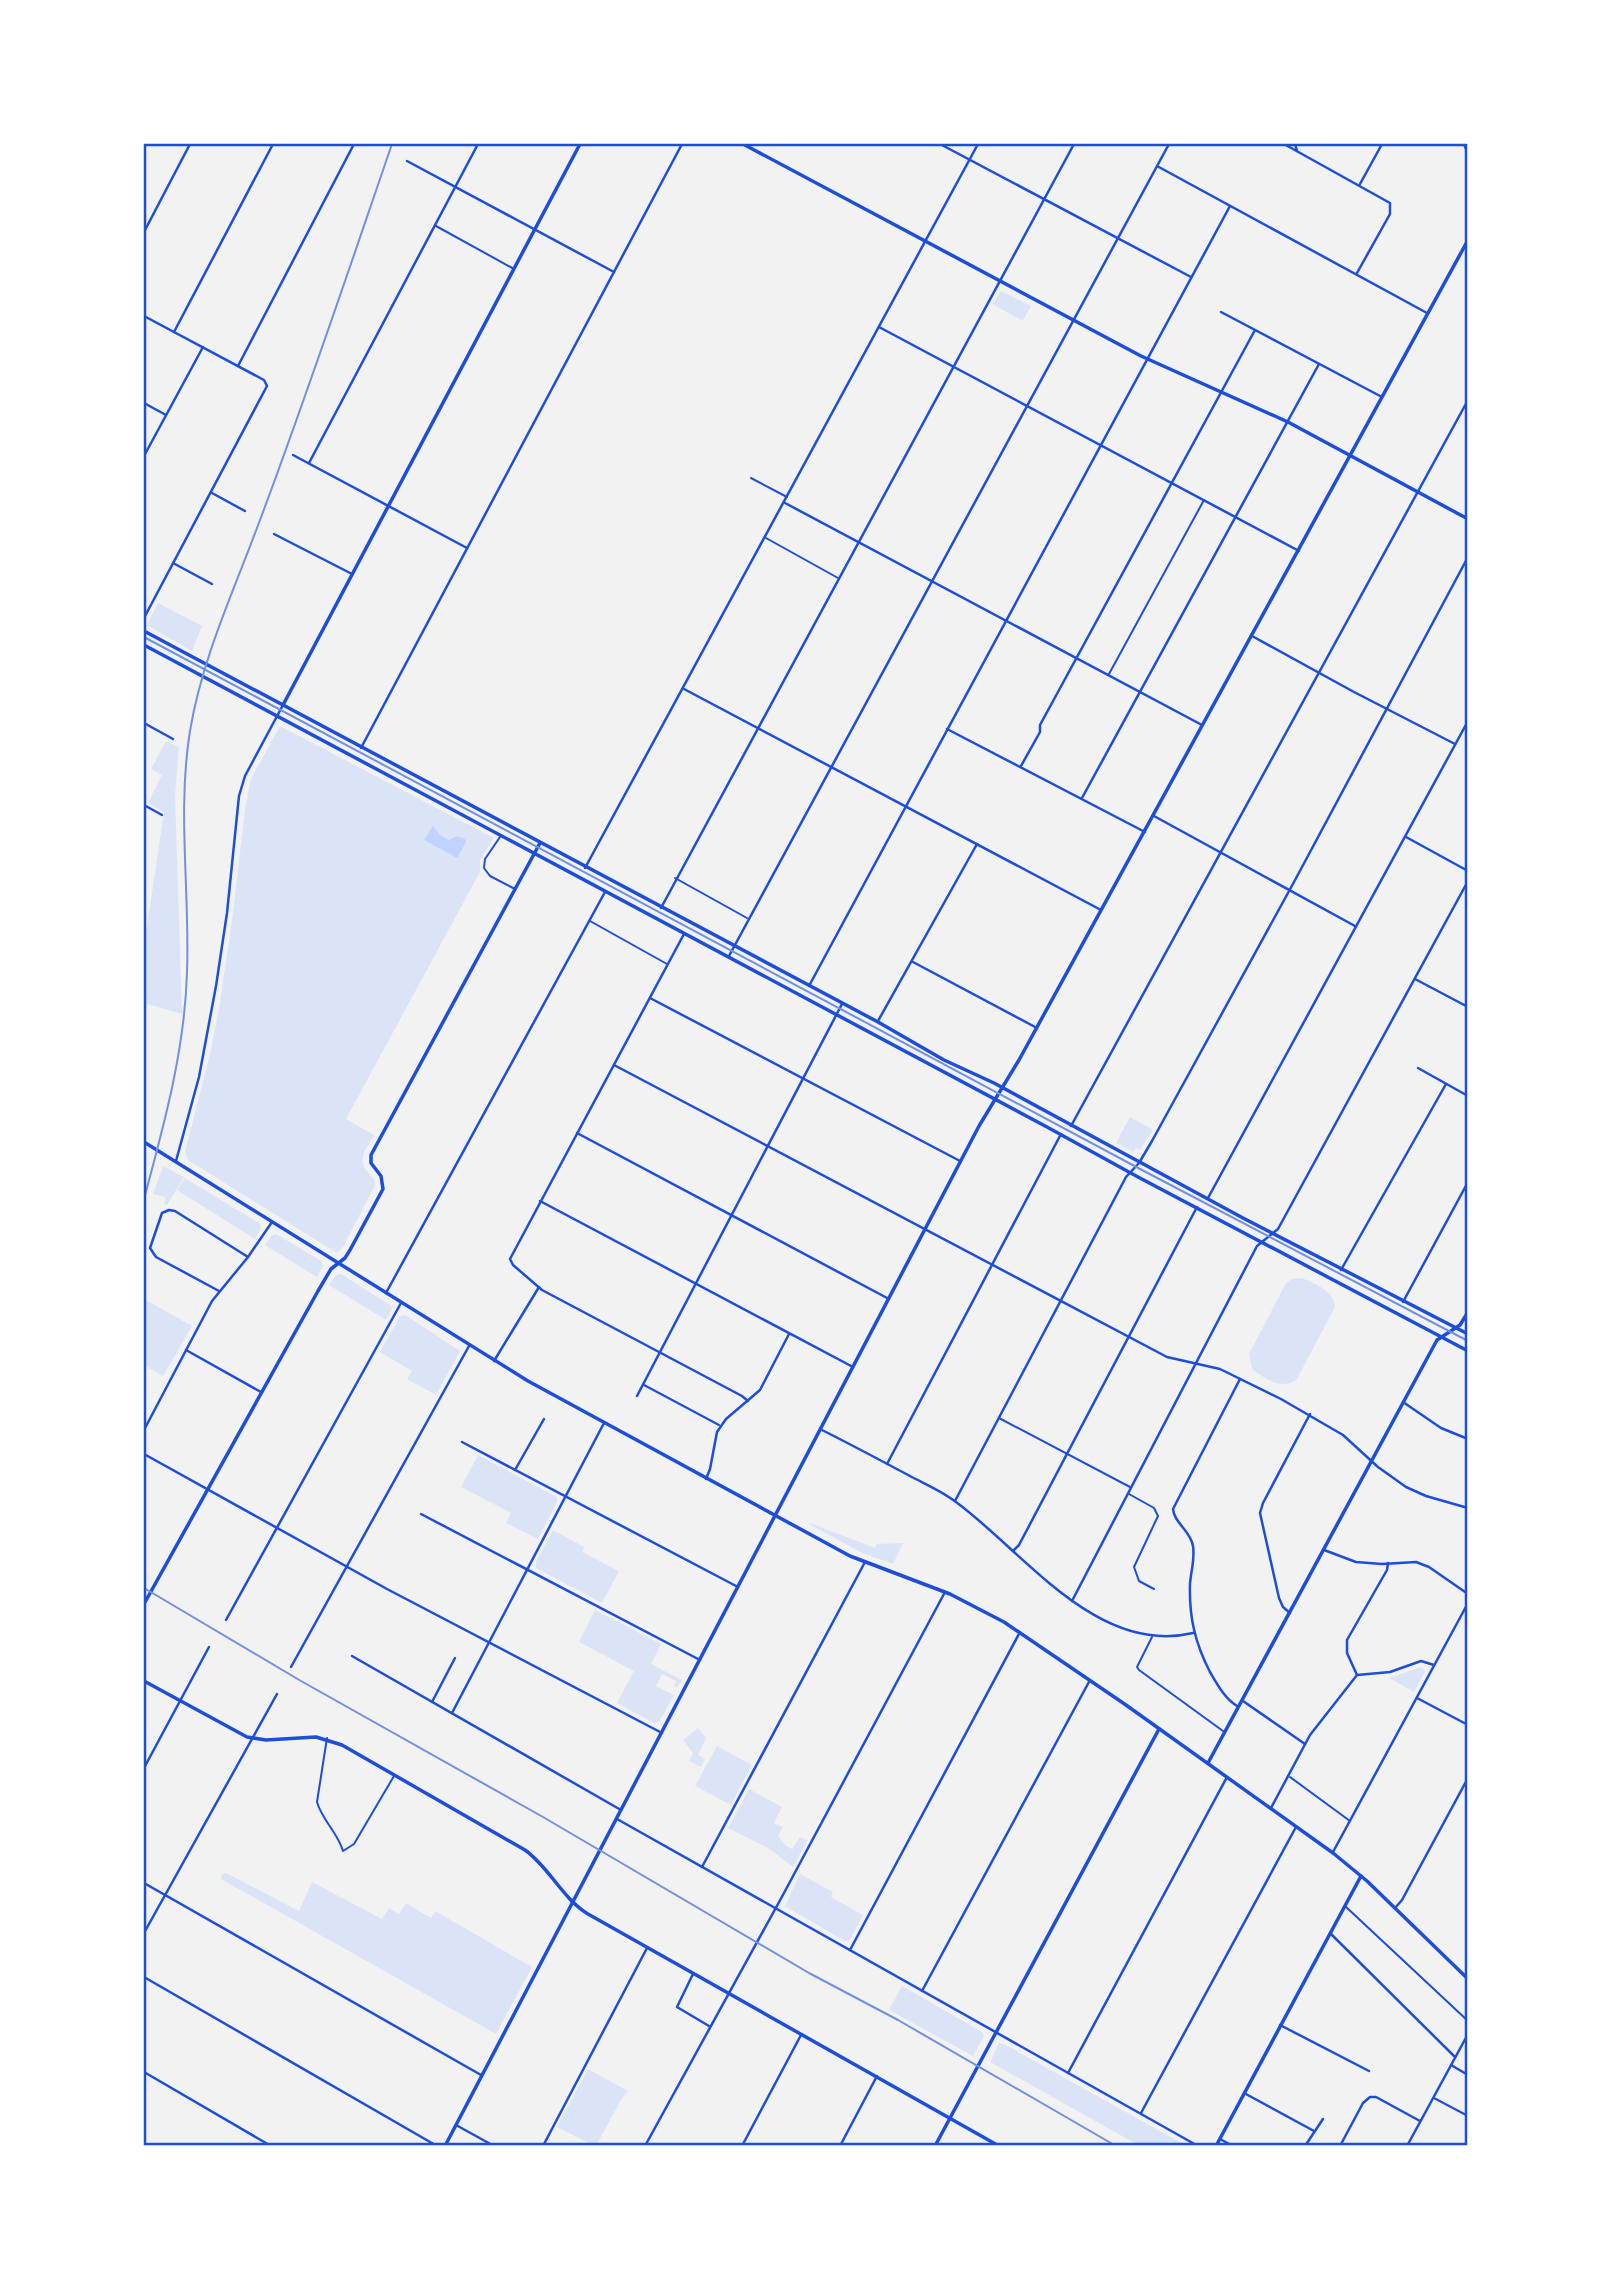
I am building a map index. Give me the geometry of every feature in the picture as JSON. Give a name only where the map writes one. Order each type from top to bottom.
[{"type":"main road","points":[[283,705],[580,144]]},
{"type":"main road","points":[[743,144],[1147,360],[1288,422],[1468,519]]},
{"type":"main road","points":[[445,2146],[960,1162],[1154,816],[1468,240]]},
{"type":"main road","points":[[144,631],[944,1060],[1341,1270],[1468,1334]]},
{"type":"main road","points":[[144,645],[1468,1351]]},
{"type":"main road","points":[[144,1604],[331,1269],[350,1250],[383,1189],[381,1176],[371,1163],[373,1153],[540,843]]},
{"type":"main road","points":[[144,1142],[469,1346],[604,1423],[865,1562],[945,1592],[1020,1632],[1333,1853],[1361,1876],[1468,1979]]},
{"type":"main road","points":[[1208,1763],[1437,1340],[1455,1329],[1468,1312]]},
{"type":"main road","points":[[144,1681],[251,1739],[327,1738],[395,1774],[525,1850],[544,1867],[573,1902],[588,1914],[999,2146]]},
{"type":"main road","points":[[935,2146],[1159,1729]]},
{"type":"main road","points":[[1216,2146],[1361,1876]]},
{"type":"street","points":[[144,232],[190,144]]},
{"type":"street","points":[[174,332],[273,144]]},
{"type":"street","points":[[238,366],[354,144]]},
{"type":"street","points":[[309,463],[478,144]]},
{"type":"street","points":[[362,748],[682,144]]},
{"type":"street","points":[[940,144],[1191,277]]},
{"type":"street","points":[[585,869],[978,144]]},
{"type":"street","points":[[661,908],[1074,144]]},
{"type":"street","points":[[728,957],[1169,144]]},
{"type":"street","points":[[1284,144],[1359,184],[1386,200],[1392,208],[1357,273]]},
{"type":"street","points":[[1295,144],[1297,151]]},
{"type":"street","points":[[1359,184],[1382,144]]},
{"type":"street","points":[[1464,144],[1468,154]]},
{"type":"street","points":[[407,161],[614,272]]},
{"type":"street","points":[[1157,166],[1427,313]]},
{"type":"street","points":[[808,987],[1230,206]]},
{"type":"street","points":[[1221,312],[1382,397]]},
{"type":"street","points":[[144,316],[264,380],[267,386],[144,618]]},
{"type":"street","points":[[880,327],[1299,551]]},
{"type":"street","points":[[1021,766],[1255,330]]},
{"type":"street","points":[[144,456],[203,347]]},
{"type":"street","points":[[1082,798],[1319,364]]},
{"type":"street","points":[[1072,1126],[1468,400]]},
{"type":"street","points":[[144,403],[166,415]]},
{"type":"street","points":[[293,455],[467,548]]},
{"type":"street","points":[[212,493],[245,511]]},
{"type":"street","points":[[784,502],[1202,725]]},
{"type":"street","points":[[274,534],[352,575]]},
{"type":"street","points":[[956,1501],[1108,1210],[1130,1172],[1139,1163],[1468,557]]},
{"type":"street","points":[[173,563],[212,584]]},
{"type":"street","points":[[1252,636],[1455,744]]},
{"type":"street","points":[[684,689],[1101,910]]},
{"type":"street","points":[[176,1163],[202,1064],[216,986],[227,913],[239,796],[245,776],[283,705]]},
{"type":"street","points":[[1207,1199],[1468,721]]},
{"type":"street","points":[[144,723],[173,739]]},
{"type":"street","points":[[947,729],[1144,832]]},
{"type":"street","points":[[144,805],[162,815]]},
{"type":"street","points":[[1154,816],[1355,926]]},
{"type":"street","points":[[1405,836],[1468,871]]},
{"type":"street","points":[[877,1022],[977,844]]},
{"type":"street","points":[[1072,1601],[1261,1241],[1278,1229],[1468,881]]},
{"type":"street","points":[[386,1293],[605,892]]},
{"type":"street","points":[[1462,892],[1467,894]]},
{"type":"street","points":[[684,933],[510,1259],[513,1265],[539,1287],[748,1401]]},
{"type":"street","points":[[912,962],[1037,1028]]},
{"type":"street","points":[[1415,979],[1468,1007]]},
{"type":"street","points":[[650,998],[960,1162]]},
{"type":"street","points":[[636,1396],[842,1004]]},
{"type":"street","points":[[614,1065],[1167,1357],[1220,1369],[1310,1414],[1343,1436],[1388,1475],[1416,1492],[1468,1508]]},
{"type":"street","points":[[1418,1068],[1468,1096]]},
{"type":"street","points":[[1341,1270],[1446,1084]]},
{"type":"street","points":[[577,1133],[889,1299]]},
{"type":"street","points":[[887,1464],[1061,1134]]},
{"type":"street","points":[[1403,1302],[1468,1182]]},
{"type":"street","points":[[540,1201],[853,1367]]},
{"type":"street","points":[[1013,1551],[1019,1545],[1068,1454],[1198,1207]]},
{"type":"street","points":[[219,1291],[156,1257],[152,1252],[150,1248],[162,1213],[175,1211],[248,1256]]},
{"type":"street","points":[[144,1430],[219,1291],[272,1222]]},
{"type":"street","points":[[494,1361],[539,1287]]},
{"type":"street","points":[[226,1620],[401,1303]]},
{"type":"street","points":[[706,1479],[720,1426],[760,1390],[789,1333]]},
{"type":"street","points":[[291,1667],[469,1346]]},
{"type":"street","points":[[186,1350],[261,1392]]},
{"type":"street","points":[[1240,1707],[1227,1698],[1214,1679],[1193,1633],[1190,1602],[1193,1546],[1190,1535],[1176,1518],[1173,1509],[1241,1379]]},
{"type":"street","points":[[1403,1402],[1441,1428],[1468,1438]]},
{"type":"street","points":[[1290,1612],[1283,1607],[1279,1598],[1260,1513],[1310,1414]]},
{"type":"street","points":[[515,1470],[544,1419]]},
{"type":"street","points":[[452,1713],[604,1423]]},
{"type":"street","points":[[820,1429],[956,1501],[1044,1580],[1072,1601],[1131,1631],[1152,1636],[1193,1633]]},
{"type":"street","points":[[462,1442],[738,1587]]},
{"type":"street","points":[[144,1454],[346,1566],[662,1733]]},
{"type":"street","points":[[421,1514],[700,1660]]},
{"type":"street","points":[[1324,1550],[1349,1560],[1422,1563],[1468,1594]]},
{"type":"street","points":[[702,1867],[865,1562]]},
{"type":"street","points":[[1357,1675],[1347,1653],[1347,1640],[1367,1608],[1388,1563]]},
{"type":"street","points":[[645,2146],[945,1592]]},
{"type":"street","points":[[1333,1853],[1468,1603]]},
{"type":"street","points":[[849,1950],[1020,1632]]},
{"type":"street","points":[[144,1768],[209,1647]]},
{"type":"street","points":[[352,1656],[621,1810]]},
{"type":"street","points":[[432,1702],[455,1658]]},
{"type":"street","points":[[1271,1808],[1305,1744],[1357,1675],[1390,1672],[1421,1661],[1434,1665]]},
{"type":"street","points":[[922,1991],[1090,1680]]},
{"type":"street","points":[[144,1933],[277,1694]]},
{"type":"street","points":[[1417,1698],[1468,1726]]},
{"type":"street","points":[[1243,1701],[1305,1744]]},
{"type":"street","points":[[1068,2073],[1227,1777]]},
{"type":"street","points":[[1395,1908],[1402,1900],[1468,1778]]},
{"type":"street","points":[[617,1819],[1198,2146]]},
{"type":"street","points":[[1141,2113],[1296,1826]]},
{"type":"street","points":[[144,1883],[482,2076]]},
{"type":"street","points":[[1329,1933],[1455,2057]]},
{"type":"street","points":[[543,2146],[647,1948]]},
{"type":"street","points":[[693,1974],[677,2007],[709,2026]]},
{"type":"street","points":[[144,1977],[437,2146]]},
{"type":"street","points":[[1280,2025],[1369,2071]]},
{"type":"street","points":[[1407,2146],[1468,2034]]},
{"type":"street","points":[[742,2146],[802,2035]]},
{"type":"street","points":[[1451,2065],[1468,2075]]},
{"type":"street","points":[[144,2072],[271,2146]]},
{"type":"street","points":[[840,2146],[877,2076]]},
{"type":"street","points":[[1244,2093],[1314,2131]]},
{"type":"street","points":[[1340,2146],[1363,2103],[1370,2097],[1376,2097],[1420,2121]]},
{"type":"street","points":[[1305,2146],[1323,2119]]},
{"type":"street","points":[[456,2125],[494,2146]]},
{"type":"street","points":[[1220,2139],[1233,2146]]},
{"type":"lane","points":[[435,226],[514,269]]},
{"type":"lane","points":[[751,478],[787,497]]},
{"type":"lane","points":[[1109,675],[1204,500]]},
{"type":"lane","points":[[765,538],[838,578]]},
{"type":"lane","points":[[502,836],[491,848],[483,863],[484,869],[490,876],[516,889]]},
{"type":"lane","points":[[675,878],[748,918]]},
{"type":"lane","points":[[589,921],[668,965]]},
{"type":"lane","points":[[643,1384],[720,1426]]},
{"type":"lane","points":[[999,1418],[1131,1488]]},
{"type":"lane","points":[[1128,1493],[1154,1508],[1159,1519],[1134,1567],[1139,1581],[1154,1589]]},
{"type":"lane","points":[[1152,1636],[1137,1667],[1139,1670],[1225,1733]]},
{"type":"lane","points":[[327,1738],[317,1802],[343,1851],[354,1844],[395,1774]]},
{"type":"lane","points":[[1289,1776],[1351,1822]]},
{"type":"lane","points":[[1345,1905],[1468,2021]]},
{"type":"lane","points":[[1433,2097],[1468,2116]]},
{"type":"shaded area","points":[[1001,291],[1031,306],[1023,321],[992,304]]},
{"type":"shaded area","points":[[158,603],[202,626],[192,651],[147,625]]},
{"type":"shaded area","points":[[280,726],[494,838],[480,860],[480,872],[346,1119],[374,1135],[364,1153],[363,1162],[375,1185],[343,1247],[337,1253],[188,1160],[185,1152],[219,1009],[251,779]]},
{"type":"shaded area","points":[[166,741],[179,747],[175,795],[182,1014],[144,1003],[144,946],[164,812],[148,803],[162,775],[151,769]]},
{"type":"shaded area","points":[[1130,1117],[1153,1130],[1140,1150],[1136,1148],[1133,1152],[1116,1143]]},
{"type":"shaded area","points":[[163,1166],[184,1177],[167,1205],[164,1204],[166,1197],[153,1194]]},
{"type":"shaded area","points":[[185,1178],[260,1224],[261,1229],[255,1239],[177,1190]]},
{"type":"shaded area","points":[[276,1234],[321,1261],[323,1266],[317,1277],[265,1245],[271,1236]]},
{"type":"shaded area","points":[[341,1274],[390,1305],[392,1309],[386,1320],[329,1285],[336,1275]]},
{"type":"shaded area","points":[[1302,1278],[1328,1292],[1335,1307],[1297,1379],[1280,1384],[1268,1380],[1252,1369],[1249,1354],[1286,1283]]},
{"type":"shaded area","points":[[144,1299],[192,1326],[163,1376],[144,1365]]},
{"type":"shaded area","points":[[405,1315],[460,1351],[436,1395],[407,1379],[412,1371],[380,1352],[400,1316]]},
{"type":"shaded area","points":[[478,1455],[557,1497],[538,1539],[506,1523],[511,1513],[461,1487]]},
{"type":"shaded area","points":[[810,1523],[875,1548],[877,1544],[903,1543],[893,1564],[860,1552]]},
{"type":"shaded area","points":[[553,1530],[584,1547],[582,1552],[619,1571],[602,1603],[536,1568],[536,1562]]},
{"type":"shaded area","points":[[595,1610],[661,1644],[651,1664],[682,1680],[677,1688],[674,1686],[676,1681],[662,1674],[656,1686],[674,1695],[659,1722],[654,1723],[617,1703],[634,1671],[579,1642]]},
{"type":"shaded area","points":[[1421,1667],[1425,1671],[1414,1692],[1389,1678]]},
{"type":"shaded area","points":[[698,1728],[706,1738],[698,1755],[705,1759],[701,1767],[689,1761],[693,1753],[683,1740]]},
{"type":"shaded area","points":[[717,1746],[752,1765],[731,1805],[695,1786]]},
{"type":"shaded area","points":[[749,1789],[782,1807],[774,1823],[783,1827],[778,1836],[786,1846],[792,1849],[800,1837],[807,1841],[793,1867],[768,1848],[728,1828]]},
{"type":"shaded area","points":[[226,1873],[299,1911],[312,1882],[382,1919],[389,1908],[399,1914],[406,1903],[431,1918],[435,1911],[532,1967],[496,2034],[221,1879],[222,1874]]},
{"type":"shaded area","points":[[800,1874],[833,1892],[831,1897],[863,1915],[850,1940],[845,1941],[785,1906]]},
{"type":"shaded area","points":[[902,1986],[982,2032],[984,2036],[973,2056],[889,2010]]},
{"type":"shaded area","points":[[999,2043],[1185,2145],[1138,2145],[990,2062]]},
{"type":"shaded area","points":[[588,2069],[628,2091],[598,2142],[593,2145],[557,2127]]},
{"type":"water","points":[[433,826],[440,835],[449,840],[457,836],[465,839],[457,858],[424,840]]},
{"type":"tram line","points":[[144,637],[1468,1341]]},
{"type":"railway","points":[[144,1199],[172,1087],[185,1001],[187,942],[184,791],[195,704],[219,628],[292,432],[392,144]]},
{"type":"railway","points":[[144,1588],[809,1973],[898,2020],[1116,2146]]}]
